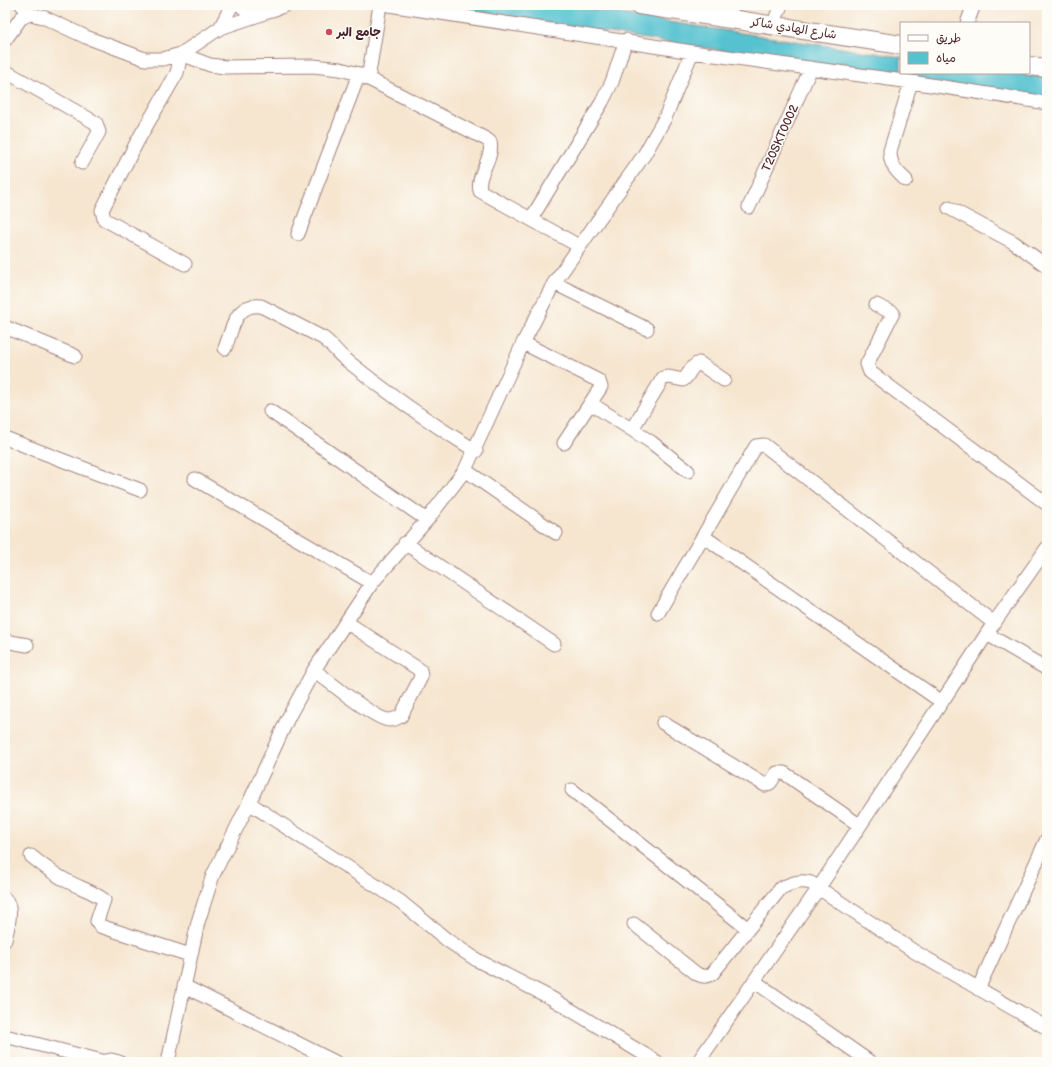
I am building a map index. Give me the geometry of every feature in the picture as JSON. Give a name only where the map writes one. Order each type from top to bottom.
[{"type":"main road","name":"شارع الهادي شاكر","points":[[639,5],[900,44]]},
{"type":"main road","points":[[1030,66],[1047,68]]},
{"type":"street","points":[[220,28],[232,5]]},
{"type":"street","points":[[240,5],[252,13],[262,14]]},
{"type":"street","points":[[5,40],[26,10],[86,37],[145,59],[163,59],[181,54],[220,28],[286,5]]},
{"type":"street","points":[[298,234],[363,76],[380,5]]},
{"type":"street","points":[[389,5],[626,40],[692,52],[911,82],[1047,103]]},
{"type":"street","points":[[773,25],[781,5]]},
{"type":"street","points":[[967,22],[974,5]]},
{"type":"street","points":[[531,219],[602,102],[612,82],[626,40]]},
{"type":"street","points":[[168,1062],[190,955],[198,922],[213,875],[249,803],[288,718],[314,670],[372,584],[405,543],[427,520],[465,470],[476,451],[524,343],[554,283],[644,155],[665,118],[692,52]]},
{"type":"street","points":[[181,54],[210,65],[225,67],[313,66],[340,69],[363,76],[490,142],[491,150],[479,184],[480,191],[579,246]]},
{"type":"street","points":[[181,54],[177,73],[138,140],[102,210],[104,219],[185,264]]},
{"type":"street","name":"T20SKT0002","points":[[749,207],[811,68]]},
{"type":"street","points":[[5,71],[96,123],[99,132],[82,163]]},
{"type":"street","points":[[906,180],[890,161],[890,151],[911,82]]},
{"type":"street","points":[[949,208],[1013,242],[1047,266]]},
{"type":"street","points":[[554,283],[647,329]]},
{"type":"street","points":[[225,348],[240,312],[252,305],[261,306],[324,338],[340,355],[387,392],[421,417],[476,451]]},
{"type":"street","points":[[876,305],[893,313],[868,364],[870,372],[1047,504]]},
{"type":"street","points":[[5,327],[75,356]]},
{"type":"street","points":[[524,343],[598,379],[601,387],[564,443]]},
{"type":"street","points":[[632,429],[663,378],[668,377],[682,380],[686,377],[692,366],[699,363],[724,380]]},
{"type":"street","points":[[590,403],[632,429],[688,471]]},
{"type":"street","points":[[270,410],[427,520]]},
{"type":"street","points":[[5,438],[140,490]]},
{"type":"street","points":[[658,613],[756,446],[764,445],[991,629],[1047,669]]},
{"type":"street","points":[[465,470],[556,533]]},
{"type":"street","points":[[195,479],[372,584]]},
{"type":"street","points":[[703,536],[942,702]]},
{"type":"street","points":[[405,543],[554,644]]},
{"type":"street","points":[[698,1062],[818,889],[991,629],[1047,548]]},
{"type":"street","points":[[314,670],[375,714],[388,720],[395,720],[401,716],[421,677],[420,670],[346,622]]},
{"type":"street","points":[[5,641],[27,645]]},
{"type":"street","points":[[663,723],[765,785],[770,783],[777,773],[784,773],[860,825]]},
{"type":"street","points":[[572,790],[748,929]]},
{"type":"street","points":[[249,803],[401,902],[447,940],[477,960],[552,998],[657,1062]]},
{"type":"street","points":[[978,989],[1047,839]]},
{"type":"street","points":[[31,856],[67,881],[97,895],[104,900],[97,921],[100,926],[190,955]]},
{"type":"street","points":[[634,924],[702,977],[712,974],[781,888],[798,882],[811,883],[915,952],[1047,1028]]},
{"type":"street","points":[[5,899],[9,906],[9,914],[5,940]]},
{"type":"street","points":[[754,981],[870,1062]]},
{"type":"street","points":[[184,986],[335,1062]]},
{"type":"street","points":[[5,1036],[102,1061],[119,1062]]},
{"type":"water","points":[[437,5],[567,5],[900,57],[900,74],[1020,74],[1047,78],[1047,99],[665,42]]},
{"type":"place","name":"جامع البر","points":[[329,32]]}]
